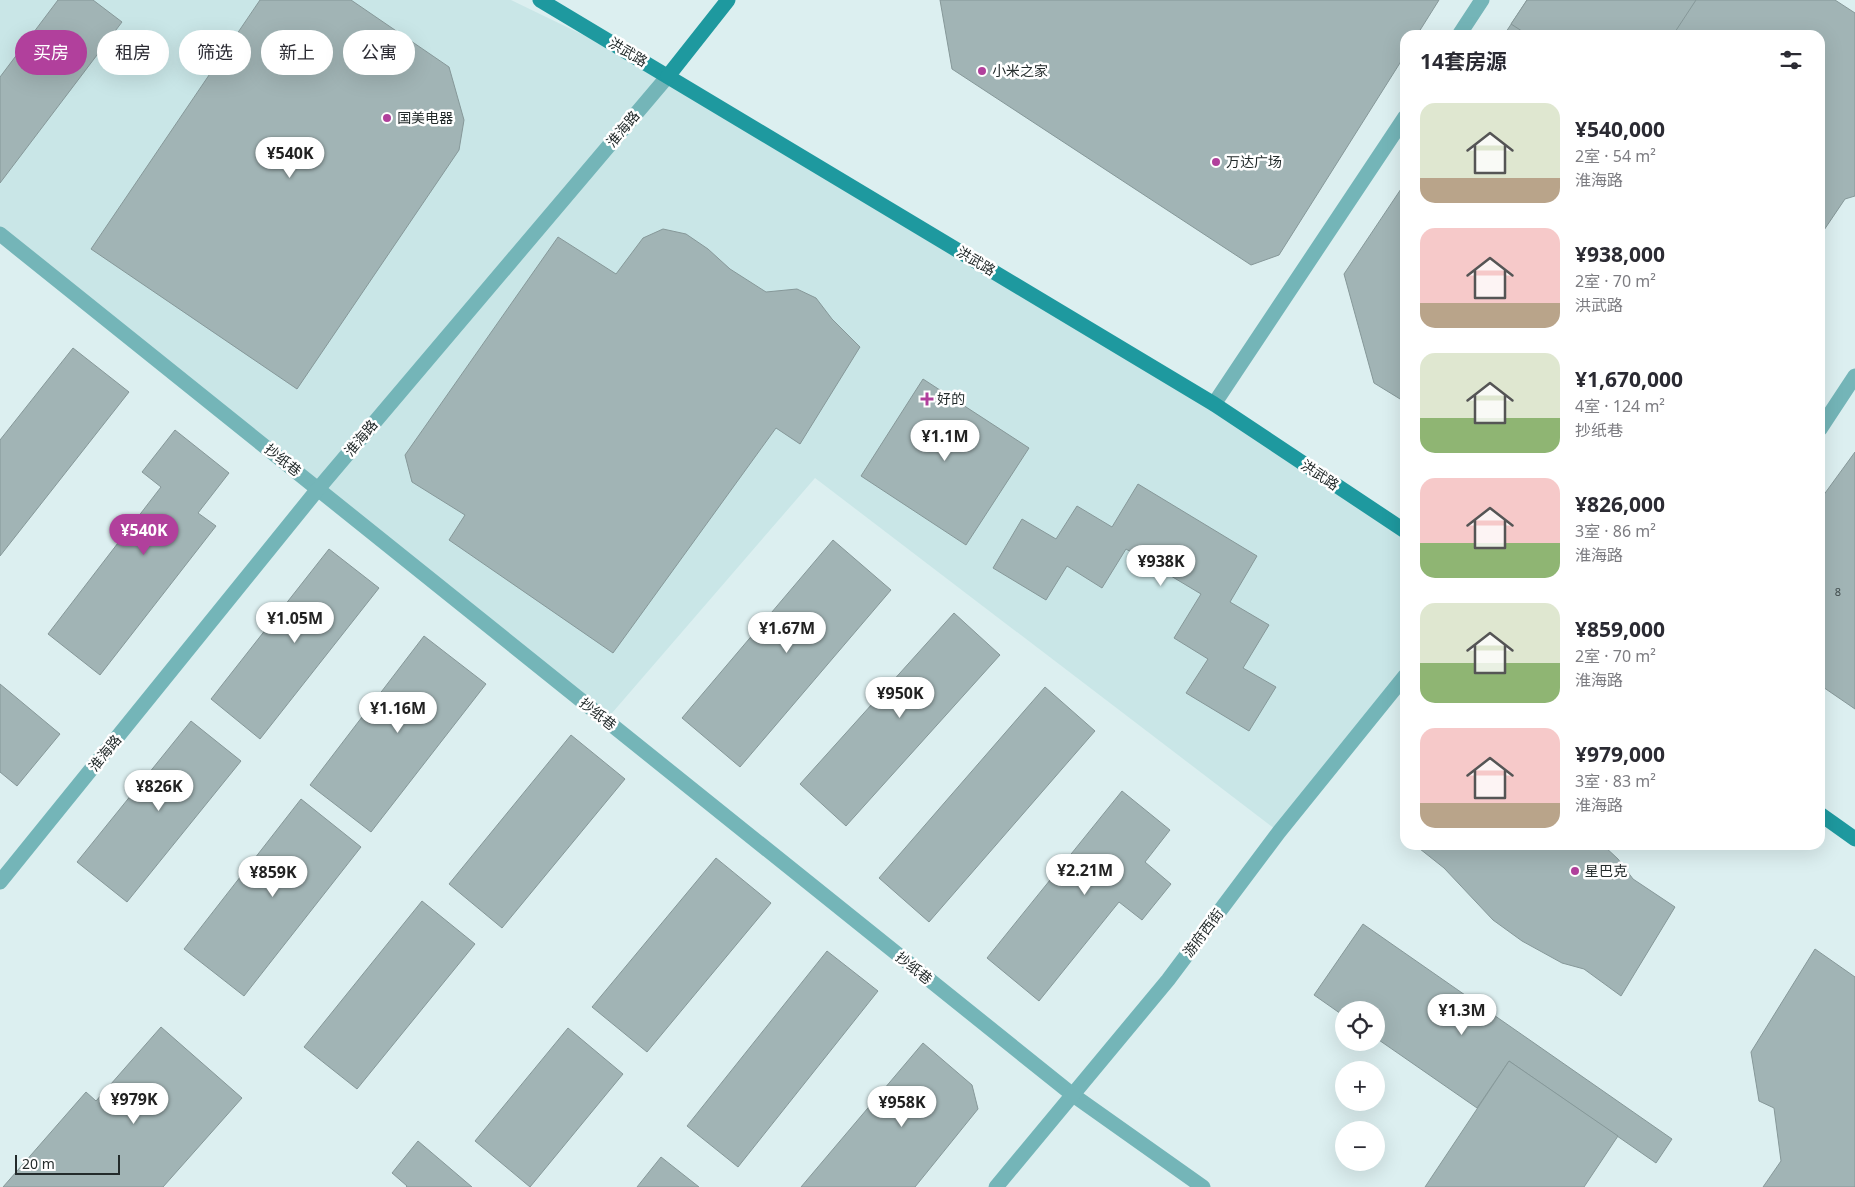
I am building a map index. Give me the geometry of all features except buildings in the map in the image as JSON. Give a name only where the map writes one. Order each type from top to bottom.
[{"type":"main road","name":"洪武路","points":[[540,0],[1214,404],[1400,529]]},
{"type":"main road","name":"淮海路","points":[[668,76],[728,0]]},
{"type":"main road","points":[[1825,818],[1855,839]]},
{"type":"street","points":[[1462,30],[1482,0]]},
{"type":"street","name":"淮海路","points":[[0,882],[318,489],[668,76]]},
{"type":"street","points":[[1214,404],[1400,124]]},
{"type":"street","name":"抄纸巷","points":[[0,234],[1073,1095],[1202,1187]]},
{"type":"street","points":[[1825,421],[1855,376]]},
{"type":"street","name":"游府西街","points":[[996,1187],[1168,980],[1280,832],[1400,682]]},
{"type":"shaded area","points":[[0,0],[511,0],[668,76],[1214,404],[1400,528],[1400,682],[1279,832],[815,478],[606,720],[0,234]]},
{"type":"place","name":"小米之家","points":[[982,71]]},
{"type":"place","name":"国美电器","points":[[387,118]]},
{"type":"place","name":"万达广场","points":[[1216,162]]},
{"type":"place","name":"好的","points":[[927,399]]},
{"type":"place","name":"星巴克","points":[[1575,871]]}]
